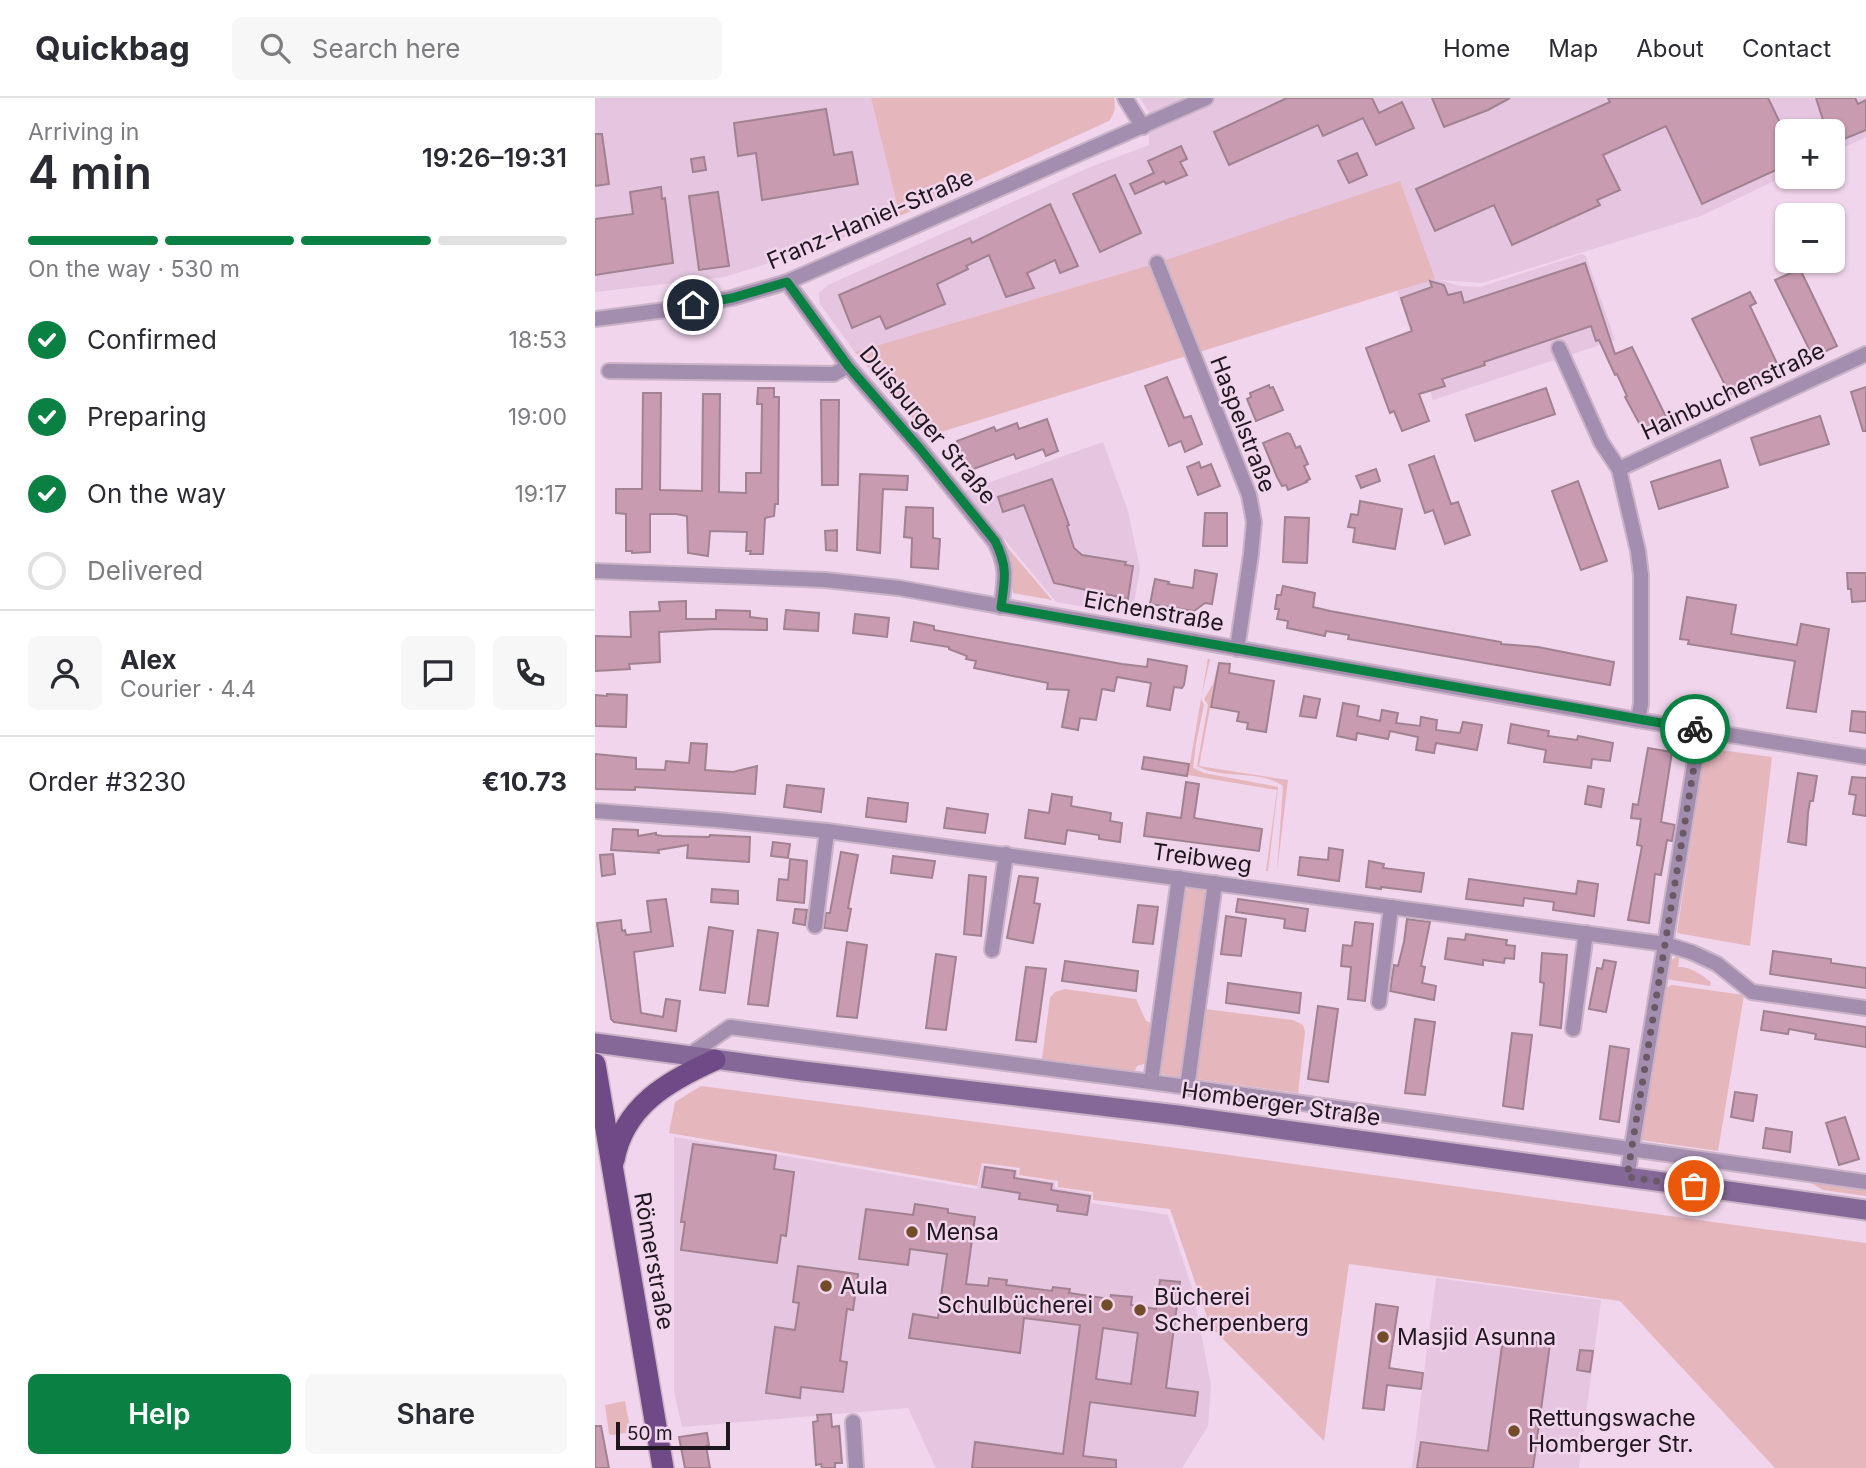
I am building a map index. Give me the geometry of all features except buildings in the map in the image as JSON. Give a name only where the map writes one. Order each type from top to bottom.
[{"type":"main road","name":"Homberger Straße","points":[[595,1043],[715,1060],[1177,1115],[1866,1210]]},
{"type":"main road","points":[[612,1169],[623,1132],[639,1108],[667,1084],[715,1060]]},
{"type":"main road","name":"Römerstraße","points":[[595,1063],[663,1468]]},
{"type":"street","points":[[1125,98],[1143,127]]},
{"type":"street","name":"Franz-Haniel-Straße","points":[[598,317],[674,309],[732,298],[787,282],[1206,98]]},
{"type":"street","name":"Haspelstraße","points":[[1157,263],[1249,495],[1254,522],[1237,649]]},
{"type":"street","name":"Duisburger Straße","points":[[787,282],[848,366],[995,541],[1004,559],[1006,575],[1001,607]]},
{"type":"street","points":[[1559,348],[1601,442],[1619,469],[1638,551],[1641,575],[1641,704],[1638,720]]},
{"type":"street","name":"Hainbuchenstraße","points":[[1619,469],[1866,354]]},
{"type":"street","points":[[609,371],[834,374],[848,366]]},
{"type":"street","name":"Eichenstraße","points":[[595,571],[825,580],[899,588],[1638,720],[1866,757]]},
{"type":"street","points":[[1627,1177],[1700,730]]},
{"type":"street","name":"Treibweg","points":[[595,811],[827,831],[1665,944],[1717,964],[1752,992],[1866,1008]]},
{"type":"street","points":[[815,926],[827,831]]},
{"type":"street","points":[[992,950],[1006,854]]},
{"type":"street","name":"Homberger Straße","points":[[1151,1082],[1179,878]]},
{"type":"street","name":"Homberger Straße","points":[[1187,1088],[1215,883]]},
{"type":"street","points":[[1379,1002],[1391,907]]},
{"type":"street","points":[[1573,1029],[1586,933]]},
{"type":"street","name":"Homberger Straße","points":[[688,1056],[730,1027],[1151,1082],[1866,1182]]},
{"type":"street","points":[[853,1422],[856,1468]]},
{"type":"shaded area","points":[[595,98],[871,98],[900,216],[805,252],[724,277],[595,292]]},
{"type":"shaded area","points":[[871,98],[1114,98],[1115,107],[1109,121],[900,216]]},
{"type":"shaded area","points":[[1140,98],[1866,98],[1866,137],[1845,147],[1845,119],[1775,119],[1775,181],[1701,216],[1482,283],[1440,280],[1460,286],[1480,287],[1582,254],[1586,256],[1615,340],[1433,400],[1389,265],[1157,263],[855,352],[820,304],[819,293],[828,285],[1088,168],[1149,145],[1149,112]]},
{"type":"shaded area","points":[[1400,181],[1435,279],[928,436],[855,352],[1157,263]]},
{"type":"shaded area","points":[[1103,442],[1128,511],[1140,568],[1132,615],[1056,602],[965,491]]},
{"type":"shaded area","points":[[1001,540],[1052,600],[1013,593],[1010,559]]},
{"type":"shaded area","points":[[1208,658],[1210,660],[1202,696]]},
{"type":"shaded area","points":[[1219,661],[1199,766],[1288,780],[1277,872],[1283,786],[1263,778],[1218,773],[1197,766],[1208,705],[1204,699],[1213,684]]},
{"type":"shaded area","points":[[1201,698],[1204,705],[1193,768],[1204,773],[1278,787],[1268,871],[1277,790],[1188,775]]},
{"type":"shaded area","points":[[1705,748],[1772,757],[1750,946],[1677,933]]},
{"type":"shaded area","points":[[1191,887],[1200,888],[1207,894],[1181,1078],[1158,1073],[1182,893]]},
{"type":"shaded area","points":[[1680,954],[1678,967],[1688,968],[1699,974],[1711,982],[1710,986],[1666,979],[1670,961]]},
{"type":"shaded area","points":[[1672,985],[1744,995],[1718,1151],[1640,1138],[1665,988]]},
{"type":"shaded area","points":[[1065,989],[1136,999],[1146,1021],[1154,1024],[1147,1063],[1137,1066],[1135,1071],[1042,1059],[1050,998],[1055,992]]},
{"type":"shaded area","points":[[1205,1009],[1293,1020],[1303,1025],[1305,1032],[1298,1093],[1193,1077]]},
{"type":"shaded area","points":[[701,1086],[1192,1150],[1866,1243],[1866,1468],[1775,1468],[1620,1301],[1349,1264],[1324,1441],[1210,1326],[1170,1209],[1093,1200],[1093,1192],[1058,1187],[1058,1181],[1019,1175],[1020,1168],[982,1163],[977,1186],[669,1133],[675,1102]]},
{"type":"shaded area","points":[[674,1137],[977,1189],[983,1165],[1018,1170],[1017,1177],[1055,1182],[1055,1188],[1092,1194],[1091,1203],[1168,1215],[1193,1291],[1211,1385],[1208,1426],[1182,1468],[936,1468],[908,1408],[682,1427],[674,1392]]},
{"type":"shaded area","points":[[1806,1180],[1866,1188],[1866,1196],[1823,1190]]},
{"type":"shaded area","points":[[1436,1278],[1601,1300],[1579,1468],[1412,1468]]},
{"type":"shaded area","points":[[625,1401],[631,1432],[609,1434],[605,1405]]},
{"type":"way so far","points":[[1694,1186],[1627,1177],[1700,730],[1695,729]]},
{"type":"place","name":"Mensa","points":[[912,1232]]},
{"type":"place","name":"Aula","points":[[826,1286]]},
{"type":"place","name":"Schulbücherei","points":[[1107,1305]]},
{"type":"place","name":"Bücherei Scherpenberg","points":[[1140,1310]]},
{"type":"place","name":"Masjid Asunna","points":[[1383,1337]]},
{"type":"place","name":"Rettungswache Homberger Str.","points":[[1514,1431]]},
{"type":"route","points":[[693,305],[732,298],[787,282],[848,366],[995,541],[1004,559],[1006,575],[1001,607],[1695,729]]}]
